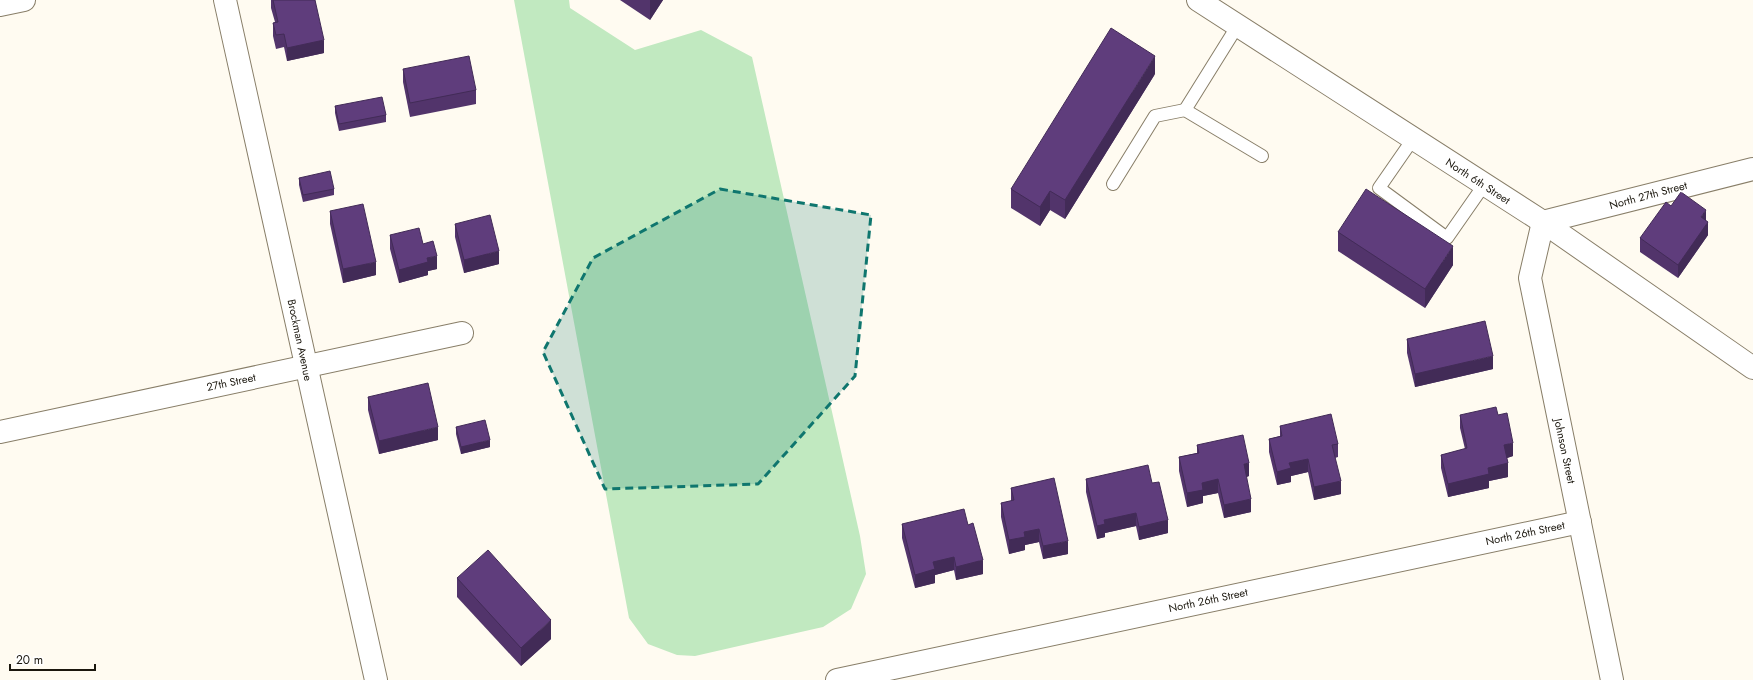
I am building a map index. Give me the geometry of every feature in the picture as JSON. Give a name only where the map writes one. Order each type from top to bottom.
[{"type":"street","points":[[0,5],[24,0]]},
{"type":"street","name":"Brockman Avenue","points":[[225,0],[376,680]]},
{"type":"street","name":"North 6th Street","points":[[1198,0],[1543,222],[1753,368]]},
{"type":"street","name":"North 27th Street","points":[[1543,222],[1753,169]]},
{"type":"street","name":"Johnson Street","points":[[1543,222],[1530,278],[1612,680]]},
{"type":"street","name":"27th Street","points":[[0,432],[462,333]]},
{"type":"street","name":"North 26th Street","points":[[837,680],[1580,522]]},
{"type":"lane","points":[[1185,110],[1238,26]]},
{"type":"lane","points":[[1113,184],[1155,116],[1185,110],[1262,156]]},
{"type":"lane","points":[[1413,139],[1379,188],[1447,238],[1484,185]]},
{"type":"highlighted area","points":[[720,189],[871,215],[855,376],[758,484],[605,489],[543,352],[593,258]]},
{"type":"green space","points":[[514,0],[569,0],[570,8],[635,50],[701,30],[752,57],[860,536],[866,574],[851,609],[823,627],[695,656],[677,655],[648,644],[629,618]]},
{"type":"building","points":[[273,0],[315,0],[324,40],[287,48],[284,34],[276,35],[273,23],[278,22]]},
{"type":"building","points":[[1111,28],[1155,56],[1065,200],[1050,191],[1040,207],[1011,189]]},
{"type":"building","points":[[469,56],[476,90],[410,103],[403,69]]},
{"type":"building","points":[[382,97],[386,115],[339,124],[335,106]]},
{"type":"building","points":[[330,171],[334,189],[303,195],[299,178]]},
{"type":"building","points":[[1366,189],[1453,246],[1425,289],[1338,232]]},
{"type":"building","points":[[1681,192],[1706,210],[1701,217],[1708,222],[1678,265],[1640,238],[1666,202],[1671,206]]},
{"type":"building","points":[[363,204],[376,262],[343,269],[330,211]]},
{"type":"building","points":[[490,215],[499,251],[464,260],[455,224]]},
{"type":"building","points":[[419,228],[423,244],[433,241],[437,256],[427,258],[428,262],[399,270],[390,235]]},
{"type":"building","points":[[1485,321],[1493,356],[1415,374],[1407,339]]},
{"type":"building","points":[[428,383],[438,427],[379,441],[368,397]]},
{"type":"building","points":[[1496,407],[1498,415],[1507,413],[1513,443],[1504,445],[1508,463],[1488,468],[1489,474],[1448,484],[1441,455],[1467,448],[1460,415]]},
{"type":"building","points":[[1331,414],[1338,444],[1332,445],[1341,481],[1314,487],[1308,459],[1289,463],[1291,468],[1277,472],[1269,439],[1282,436],[1280,426]]},
{"type":"building","points":[[485,420],[490,440],[461,447],[456,427]]},
{"type":"building","points":[[1243,435],[1249,463],[1244,464],[1251,499],[1224,505],[1218,479],[1202,483],[1203,490],[1187,493],[1179,457],[1199,453],[1197,445]]},
{"type":"building","points":[[1148,465],[1152,483],[1159,482],[1168,520],[1139,527],[1136,513],[1104,520],[1105,524],[1097,526],[1086,479]]},
{"type":"building","points":[[1054,478],[1068,541],[1043,546],[1039,529],[1024,532],[1025,537],[1009,540],[1001,503],[1014,500],[1011,488]]},
{"type":"building","points":[[964,509],[968,525],[973,523],[983,560],[956,567],[954,557],[933,562],[935,569],[915,575],[902,524]]},
{"type":"building","points":[[488,550],[551,620],[521,648],[457,578]]}]
